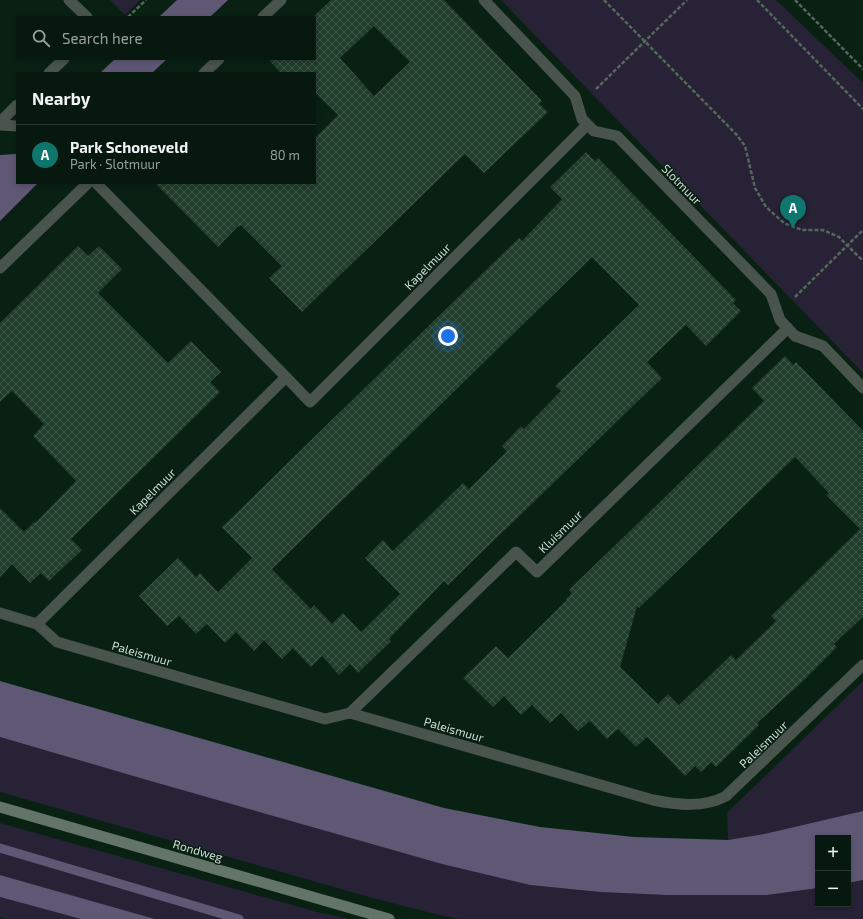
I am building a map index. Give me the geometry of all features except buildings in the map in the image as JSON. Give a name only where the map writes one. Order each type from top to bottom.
[{"type":"main road","name":"Rondweg","points":[[0,807],[389,919]]},
{"type":"street","points":[[70,0],[85,16]]},
{"type":"street","points":[[264,16],[281,0]]},
{"type":"street","points":[[484,0],[576,96],[582,119],[587,125]]},
{"type":"street","points":[[51,72],[63,60]]},
{"type":"street","points":[[205,72],[218,60]]},
{"type":"street","points":[[0,122],[16,106]]},
{"type":"street","points":[[0,125],[16,126]]},
{"type":"street","name":"Slotmuur","points":[[587,125],[594,131],[617,136],[771,294],[780,320],[795,336],[823,346],[863,388]]},
{"type":"street","name":"Kapelmuur","points":[[97,184],[310,402],[587,125]]},
{"type":"street","points":[[0,268],[87,184]]},
{"type":"street","name":"Kluismuur","points":[[350,713],[516,552],[537,572],[788,328]]},
{"type":"street","name":"Kapelmuur","points":[[37,624],[286,378]]},
{"type":"street","name":"Paleismuur","points":[[0,613],[37,624],[57,642],[279,706],[325,719],[350,713],[668,803],[703,804],[716,802],[726,796],[863,665]]},
{"type":"path","points":[[129,16],[146,0]]},
{"type":"path","points":[[604,0],[736,134],[745,146],[755,188],[766,207],[784,223],[802,230],[823,230],[840,237],[863,261]]},
{"type":"path","points":[[578,106],[687,0]]},
{"type":"path","points":[[757,0],[863,109]]},
{"type":"path","points":[[795,0],[863,69]]},
{"type":"path","points":[[778,314],[863,230]]},
{"type":"shaded area","points":[[110,0],[140,0],[125,15]]},
{"type":"shaded area","points":[[177,0],[228,0],[211,16],[160,16]]},
{"type":"shaded area","points":[[501,0],[776,0],[863,83],[863,373]]},
{"type":"shaded area","points":[[114,60],[166,60],[153,72],[101,72]]},
{"type":"shaded area","points":[[16,154],[16,184],[37,184],[0,221],[0,155]]},
{"type":"shaded area","points":[[0,681],[444,808],[540,827],[634,837],[728,840],[764,834],[863,811],[863,880],[851,882],[851,835],[815,835],[815,888],[767,895],[667,895],[600,892],[530,885],[442,864],[0,737]]},
{"type":"shaded area","points":[[863,681],[863,811],[764,834],[728,840],[727,813]]},
{"type":"shaded area","points":[[0,737],[442,864],[530,885],[600,892],[667,895],[767,895],[815,888],[815,907],[851,907],[851,882],[863,880],[863,919],[459,919],[369,897],[0,792]]},
{"type":"shaded area","points":[[0,823],[317,912],[349,919],[155,919],[0,875]]},
{"type":"shaded area","points":[[0,875],[155,919],[81,919],[0,897]]},
{"type":"shaded area","points":[[0,897],[81,919],[6,919],[0,917]]},
{"type":"waterway","points":[[0,848],[239,919]]},
{"type":"place","name":"Park Schoneveld","points":[[793,228]]}]
